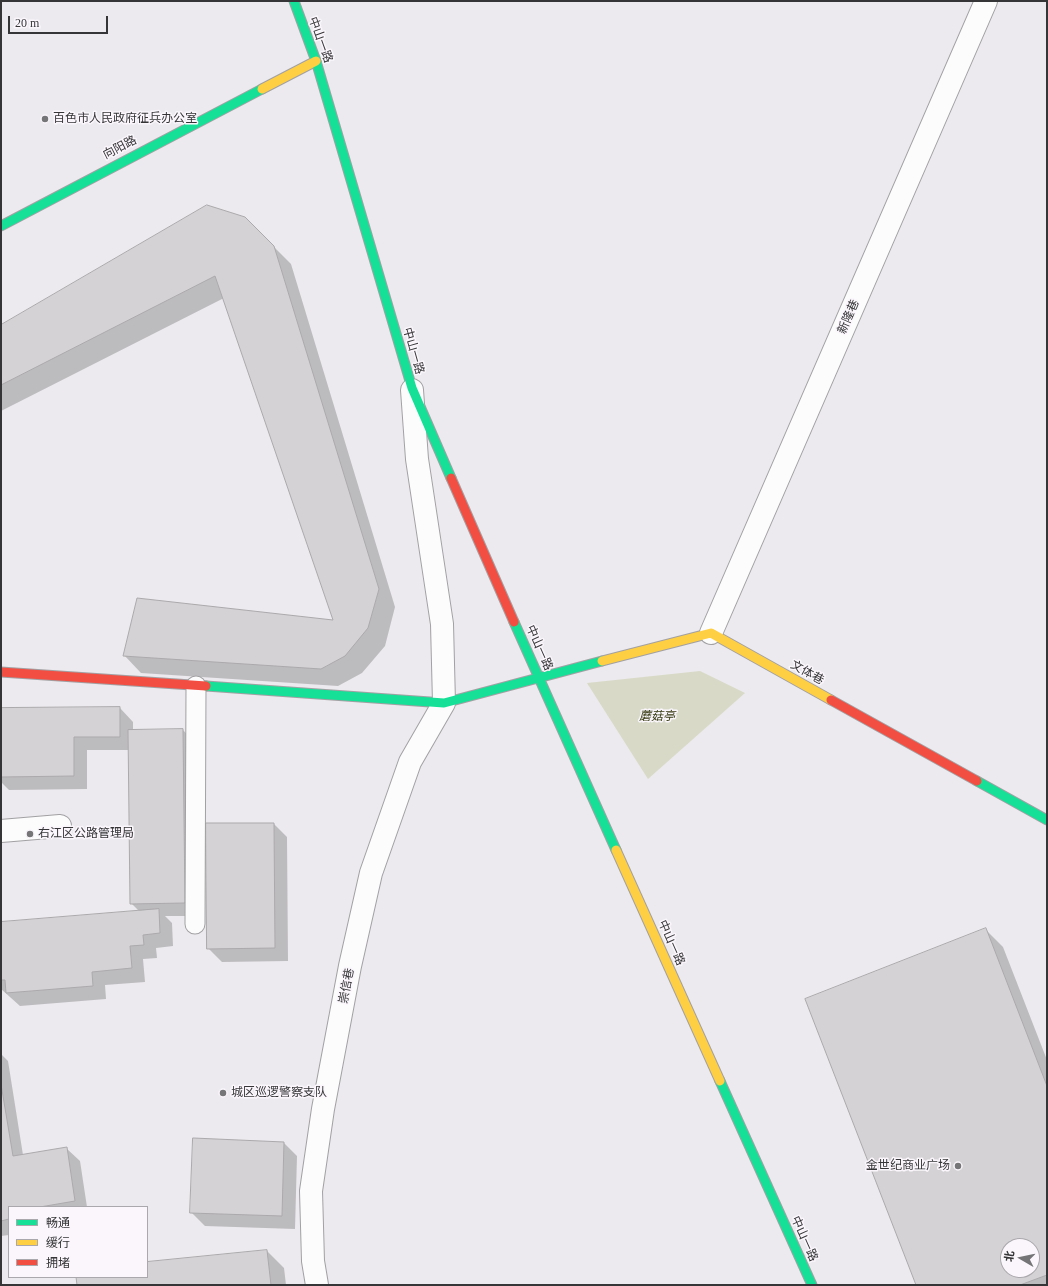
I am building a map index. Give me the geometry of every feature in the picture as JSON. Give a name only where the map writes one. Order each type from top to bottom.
[{"type":"street","name":"中山一路","points":[[294,1],[316,61],[412,388],[538,676],[812,1285]]},
{"type":"street","name":"新隆巷","points":[[712,633],[986,1]]},
{"type":"street","name":"向阳路","points":[[1,226],[78,184],[316,61]]},
{"type":"street","points":[[412,388],[417,459],[442,624],[444,703]]},
{"type":"street","points":[[1,672],[444,703],[538,676],[712,633]]},
{"type":"street","name":"文体巷","points":[[712,633],[1047,820]]},
{"type":"street","name":"崇信巷","points":[[317,1285],[313,1261],[311,1191],[323,1109],[352,959],[371,873],[410,762],[444,703]]},
{"type":"street","points":[[1,831],[60,826]]},
{"type":"lane","points":[[194,924],[196,686]]},
{"type":"green space","name":"蘑菇亭","points":[[700,671],[745,693],[648,779],[587,683]]},
{"type":"building","points":[[207,205],[245,217],[274,246],[379,589],[368,628],[345,656],[321,669],[123,656],[137,598],[333,620],[215,276],[1,385],[1,325]]},
{"type":"building","points":[[120,707],[120,737],[74,737],[74,776],[1,777],[1,708]]},
{"type":"building","points":[[183,729],[185,903],[130,904],[128,730]]},
{"type":"building","points":[[206,823],[274,823],[275,948],[207,949]]},
{"type":"building","points":[[159,909],[160,933],[143,935],[144,945],[130,946],[132,968],[92,972],[93,986],[6,993],[5,980],[1,980],[1,922]]},
{"type":"building","name":"金世纪商业广场","points":[[986,928],[1047,1086],[1047,1275],[1040,1278],[1040,1238],[1000,1238],[1000,1278],[1039,1278],[1020,1285],[916,1285],[805,999]]},
{"type":"building","points":[[1,1084],[13,1156],[67,1147],[75,1201],[46,1206],[8,1206],[8,1219],[1,1221]]},
{"type":"building","points":[[193,1138],[284,1142],[282,1216],[190,1213]]},
{"type":"building","points":[[267,1250],[271,1285],[77,1285],[76,1278],[148,1278],[148,1262]]},
{"type":"traffic: fast","points":[[294,1],[316,61],[412,388],[451,478]]},
{"type":"traffic: fast","points":[[1,226],[262,89]]},
{"type":"traffic: fast","points":[[514,622],[616,850]]},
{"type":"traffic: fast","points":[[206,686],[444,703],[602,661]]},
{"type":"traffic: fast","points":[[977,781],[1047,820]]},
{"type":"traffic: fast","points":[[720,1081],[812,1285]]},
{"type":"traffic: slow","points":[[262,89],[316,61]]},
{"type":"traffic: slow","points":[[602,661],[711,633],[831,700]]},
{"type":"traffic: slow","points":[[616,850],[720,1081]]},
{"type":"traffic: jam","points":[[451,478],[514,622]]},
{"type":"traffic: jam","points":[[1,672],[206,686]]},
{"type":"traffic: jam","points":[[831,700],[977,781]]},
{"type":"place","name":"百色市人民政府征兵办公室","points":[[45,119]]},
{"type":"place","name":"右江区公路管理局","points":[[30,834]]},
{"type":"place","name":"城区巡逻警察支队","points":[[223,1093]]},
{"type":"place","name":"金世纪商业广场","points":[[958,1166]]}]
